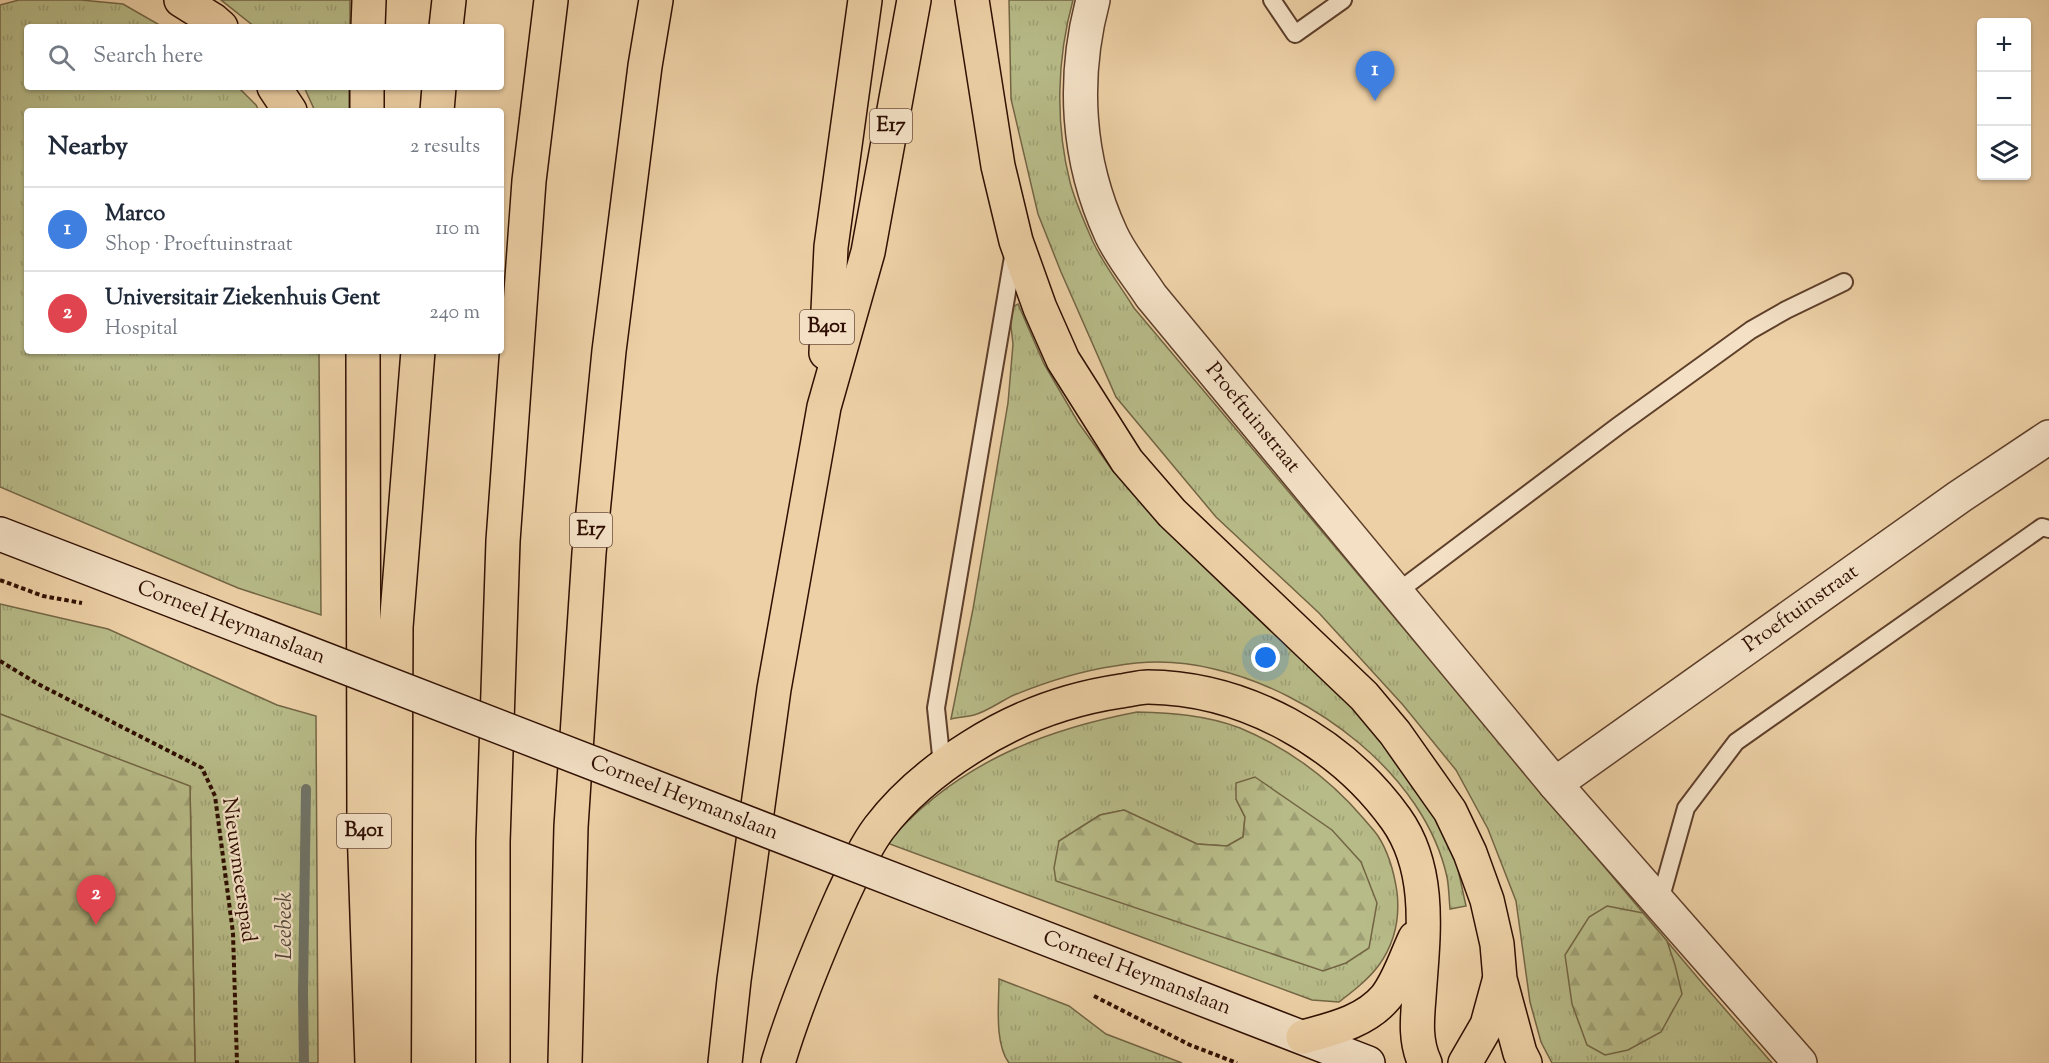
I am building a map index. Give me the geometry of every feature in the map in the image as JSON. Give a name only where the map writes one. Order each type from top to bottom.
[{"type":"highway","points":[[181,0],[217,24]]},
{"type":"highway","points":[[368,24],[369,0]]},
{"type":"highway","points":[[446,24],[450,0]]},
{"type":"highway","points":[[493,1063],[492,842],[503,541],[529,181],[551,0]]},
{"type":"highway","name":"E17","points":[[565,1063],[571,827],[589,553],[609,351],[645,66],[656,0]]},
{"type":"highway","name":"B401","points":[[824,407],[831,247],[865,0]]},
{"type":"highway","name":"E17","points":[[725,1063],[734,980],[774,689],[824,407],[868,252],[914,0]]},
{"type":"highway","points":[[972,0],[998,166],[1016,241],[1040,308],[1063,360],[1127,461],[1172,513],[1364,696],[1395,733],[1450,811],[1470,853],[1487,900],[1497,944],[1500,979],[1517,1043],[1525,1063]]},
{"type":"highway","points":[[276,90],[288,108]]},
{"type":"highway","points":[[367,90],[367,108]]},
{"type":"highway","points":[[437,108],[439,90]]},
{"type":"highway","points":[[346,354],[364,598]]},
{"type":"highway","name":"B401","points":[[363,354],[364,826],[372,1063]]},
{"type":"highway","points":[[394,1063],[396,627],[418,354]]},
{"type":"highway","points":[[778,1063],[818,950],[851,879],[878,829],[905,797],[942,765],[996,731],[1043,710],[1098,694],[1146,687],[1195,691],[1250,707],[1294,728],[1335,756],[1370,788],[1397,820],[1413,852],[1421,883],[1424,914],[1416,1033],[1425,1063]]},
{"type":"highway","points":[[1303,1037],[1337,1028],[1366,1015],[1386,997],[1400,974],[1424,914]]},
{"type":"highway","points":[[1464,1063],[1487,1026],[1500,979]]},
{"type":"street","name":"Proeftuinstraat","points":[[1094,0],[1086,27],[1080,81],[1081,127],[1089,177],[1112,235],[1151,296],[1555,784],[1800,1063]]},
{"type":"street","name":"Proeftuinstraat","points":[[1555,784],[1959,497],[2049,437]]},
{"type":"street","name":"Corneel Heymanslaan","points":[[0,534],[1368,1063]]},
{"type":"lane","points":[[1272,0],[1295,34],[1343,0]]},
{"type":"lane","points":[[942,765],[936,708],[1016,241]]},
{"type":"lane","points":[[1396,592],[1751,330],[1844,282]]},
{"type":"lane","points":[[1659,904],[1686,808],[1736,742],[2042,527],[2049,529]]},
{"type":"path","name":"Nieuwmeerspad","points":[[0,662],[38,684],[202,768],[215,796],[233,933],[237,1063]]},
{"type":"path","points":[[1085,991],[1190,1045],[1237,1063]]},
{"type":"green space","points":[[19,0],[81,0],[123,4],[158,24],[24,24],[24,90],[241,90],[256,105],[258,108],[24,108],[24,354],[319,354],[321,615],[238,588],[0,487],[0,5]]},
{"type":"green space","points":[[221,0],[350,0],[350,24],[251,24]]},
{"type":"green space","points":[[1009,0],[1073,0],[1061,68],[1060,114],[1065,160],[1075,197],[1093,242],[1134,308],[1772,1063],[1552,1063],[1541,1042],[1530,1002],[1516,901],[1488,829],[1456,770],[1403,705],[1319,613],[1216,517],[1116,397],[1038,214],[1011,99]]},
{"type":"green space","points":[[305,90],[349,90],[349,108],[314,108]]},
{"type":"green space","points":[[1018,304],[1044,364],[1078,422],[1113,471],[1175,538],[1363,717],[1406,769],[1454,851],[1466,906],[1450,909],[1447,877],[1434,839],[1415,804],[1389,772],[1359,743],[1325,718],[1289,697],[1251,680],[1190,664],[1164,662],[1127,664],[1063,678],[1014,695],[971,716],[951,719],[973,609],[1008,403],[1013,344],[1009,309]]},
{"type":"green space","points":[[0,604],[108,629],[277,705],[316,716],[318,1063],[195,1063],[190,787],[0,714]]},
{"type":"green space","points":[[1137,712],[1163,713],[1214,720],[1240,728],[1291,755],[1351,804],[1382,842],[1393,870],[1398,902],[1395,930],[1389,948],[1370,976],[1339,1002],[1312,1000],[887,843],[913,816],[969,773],[1032,741],[1101,720]],"holes":[[[1236,799],[1346,963],[1059,841],[1100,815],[1124,810],[1197,844],[1227,846],[1243,837],[1245,817]]]},
{"type":"green space","points":[[0,714],[190,786],[195,1063],[0,1063]]},
{"type":"green space","points":[[1255,777],[1332,830],[1361,862],[1377,903],[1369,948],[1346,963],[1323,971],[1056,881],[1054,868],[1059,841],[1100,815],[1124,810],[1197,844],[1227,846],[1243,837],[1245,817],[1236,799],[1236,783]]},
{"type":"green space","points":[[1607,906],[1643,913],[1667,941],[1682,994],[1661,1032],[1628,1050],[1605,1055],[1587,1045],[1572,1004],[1565,955],[1589,917]]},
{"type":"green space","points":[[999,979],[1069,1006],[1106,1034],[1182,1063],[1009,1063],[1004,1055],[999,1034]]},
{"type":"waterway","name":"Leebeek","points":[[304,1063],[306,789]]},
{"type":"place","name":"Marco","points":[[1375,101]]},
{"type":"place","name":"Universitair Ziekenhuis Gent","points":[[96,925]]}]
